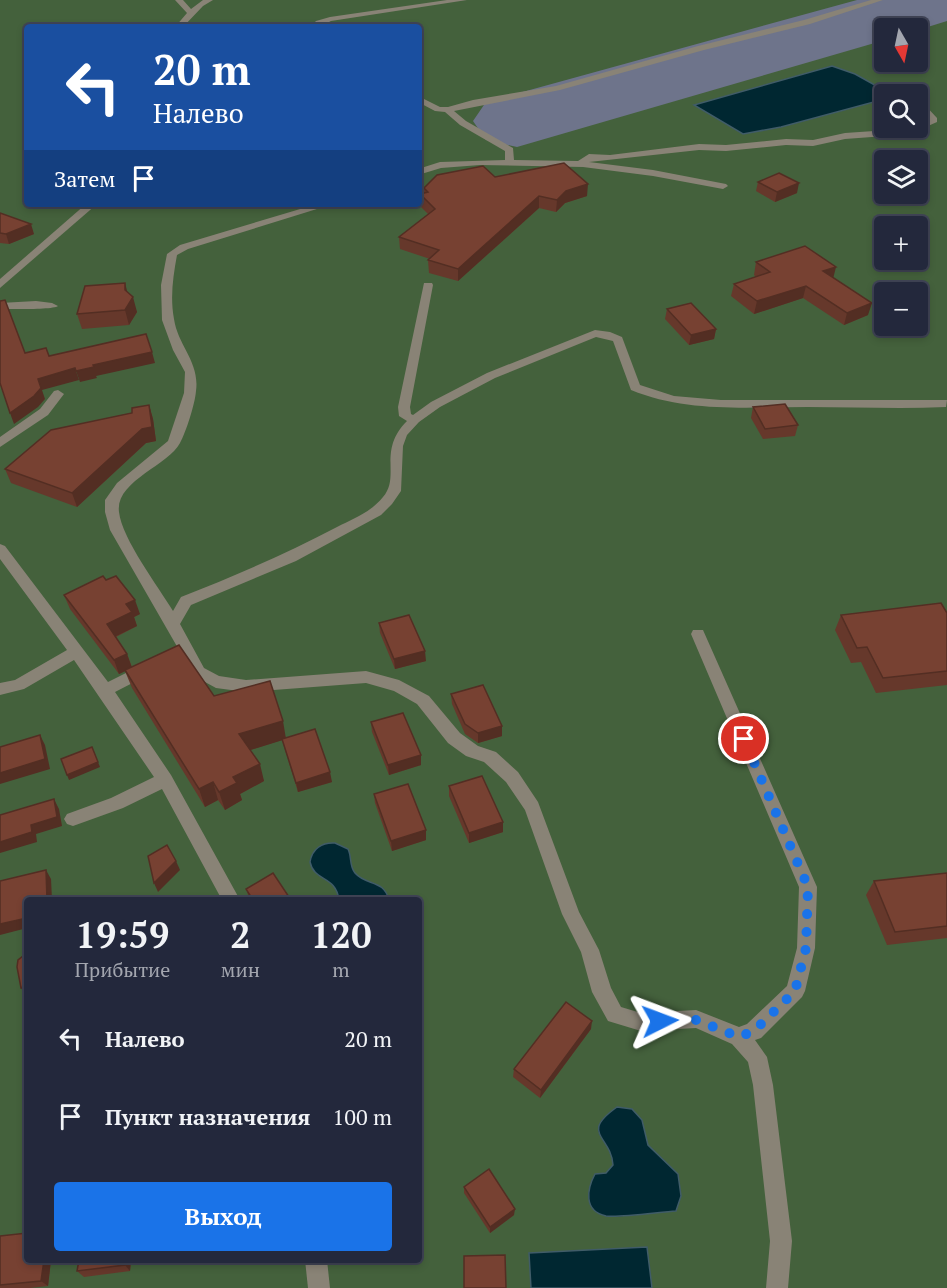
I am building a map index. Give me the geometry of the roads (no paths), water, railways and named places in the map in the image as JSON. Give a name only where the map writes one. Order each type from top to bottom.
[{"type":"street","points":[[179,0],[191,14]]},
{"type":"street","points":[[181,24],[200,4],[209,0]]},
{"type":"street","points":[[317,24],[330,19],[462,0]]},
{"type":"street","points":[[422,100],[438,109],[448,110],[574,84],[701,48],[807,22],[879,0]]},
{"type":"street","points":[[448,110],[463,123],[510,150],[509,162]]},
{"type":"street","points":[[928,113],[934,120],[928,122]]},
{"type":"street","points":[[580,164],[589,157],[610,159],[699,147],[763,146],[786,141],[813,143],[845,136],[874,134]]},
{"type":"street","points":[[422,171],[440,165],[509,162],[580,164],[653,173],[723,186]]},
{"type":"street","points":[[0,285],[89,207]]},
{"type":"street","points":[[318,207],[184,247],[172,254],[166,285],[168,320],[190,372],[190,393],[174,443],[122,486],[112,500],[112,512],[117,530],[173,624],[182,653],[199,672],[216,682],[246,686],[366,677],[399,686],[423,700],[454,738],[472,751],[490,757],[512,777],[532,807],[571,914],[590,950],[602,992],[615,1014],[641,1022],[696,1020],[739,1037],[757,1057],[763,1085],[781,1241],[777,1288]]},
{"type":"street","points":[[414,419],[405,416],[404,406],[423,322],[428,285]]},
{"type":"street","points":[[0,306],[36,304],[52,306]]},
{"type":"street","points":[[173,624],[186,601],[291,558],[376,512],[388,501],[395,487],[396,449],[401,433],[414,419],[443,400],[502,372],[595,333],[606,334],[618,339],[635,387],[658,397],[710,402],[890,406],[946,401]]},
{"type":"street","points":[[0,443],[44,412],[58,394]]},
{"type":"street","points":[[0,549],[105,690],[165,780],[229,897]]},
{"type":"street","points":[[698,634],[808,887],[806,948],[795,991],[754,1031],[739,1037]]},
{"type":"street","points":[[0,689],[19,684],[76,652]]},
{"type":"street","points":[[105,690],[156,665]]},
{"type":"street","points":[[73,819],[117,803],[165,780]]},
{"type":"street","points":[[316,1263],[319,1288]]},
{"type":"water","points":[[832,66],[855,74],[874,85],[874,102],[781,127],[743,134],[694,105]]},
{"type":"water","points":[[335,843],[348,849],[355,873],[364,880],[379,886],[388,897],[338,897],[334,886],[316,873],[310,862],[318,847]]},
{"type":"water","points":[[617,1107],[632,1109],[642,1120],[648,1145],[678,1174],[681,1196],[676,1211],[606,1216],[593,1209],[590,1204],[590,1186],[595,1174],[606,1173],[613,1165],[611,1155],[600,1135],[600,1123]]},
{"type":"water","points":[[647,1247],[652,1288],[531,1288],[529,1253]]}]
